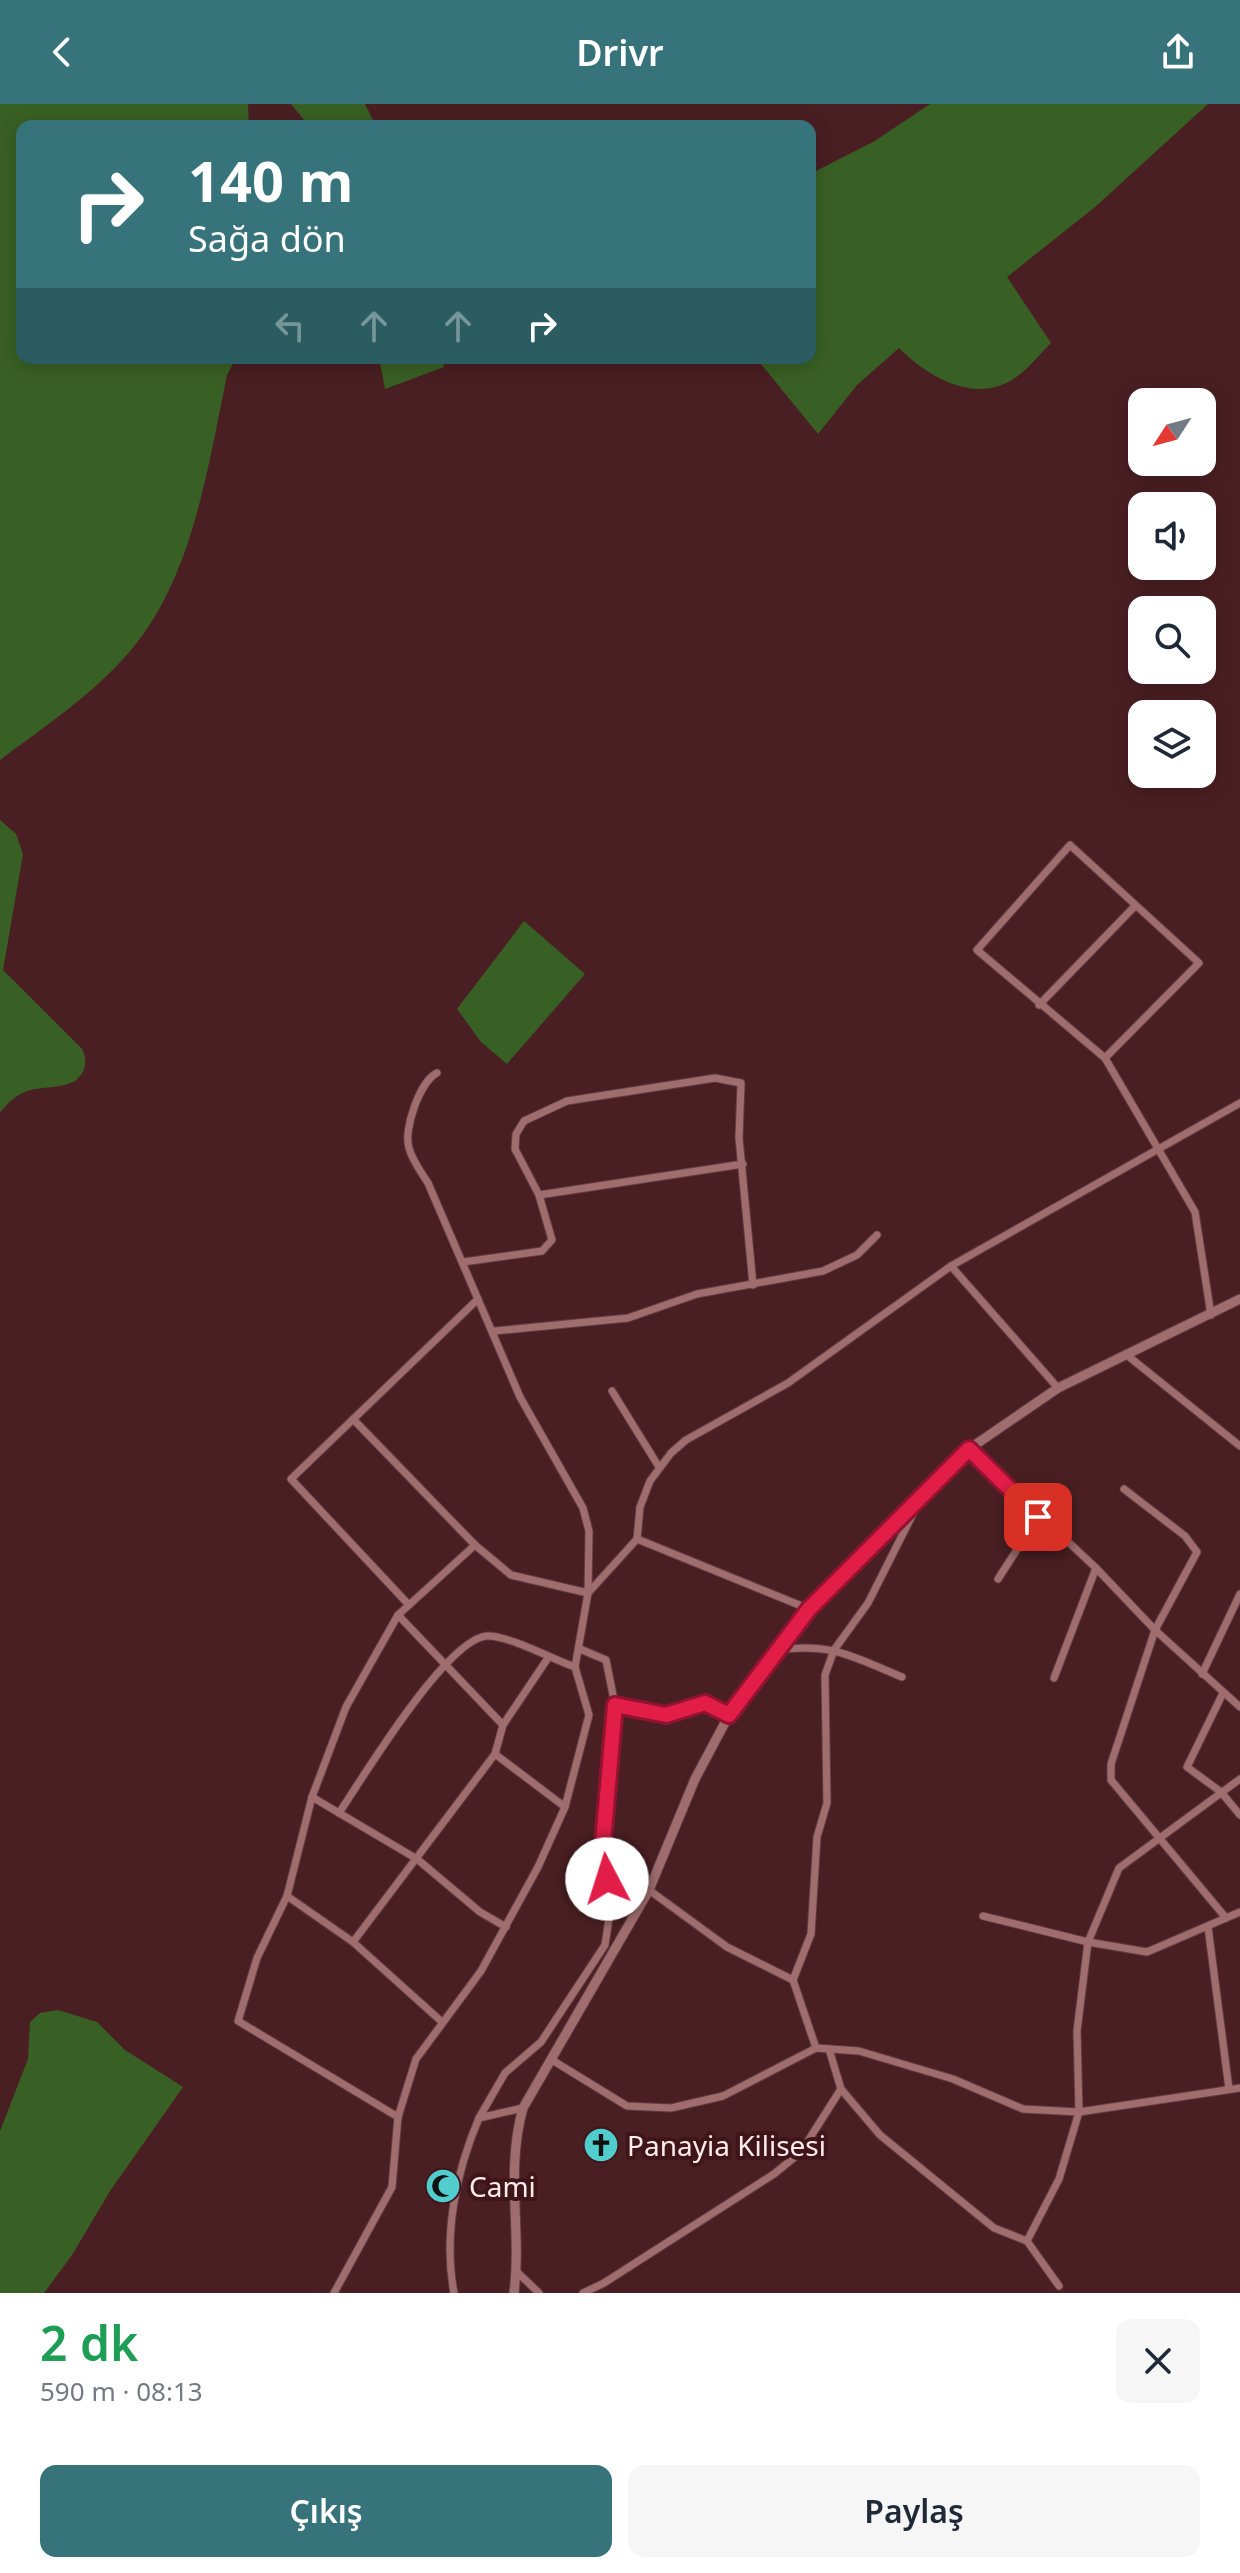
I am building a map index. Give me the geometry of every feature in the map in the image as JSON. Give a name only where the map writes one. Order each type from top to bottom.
[{"type":"street","points":[[1105,1058],[1199,963],[1070,845],[977,950],[1105,1058],[1195,1212],[1211,1315]]},
{"type":"street","points":[[1039,1005],[1135,906]]},
{"type":"street","points":[[334,2293],[392,2187],[398,2117],[416,2059],[481,1971],[506,1927],[565,1807],[589,1715],[575,1667],[588,1593],[588,1521],[520,1397],[494,1331],[408,1144],[410,1122],[423,1084],[437,1073]]},
{"type":"street","points":[[463,1262],[548,1247],[553,1234],[515,1144],[518,1129],[531,1116],[567,1101],[715,1078],[741,1083],[739,1123],[753,1285]]},
{"type":"street","points":[[588,1593],[637,1539],[640,1507],[659,1467],[686,1440],[788,1383],[951,1266],[1240,1103]]},
{"type":"street","points":[[539,1195],[743,1164]]},
{"type":"street","points":[[494,1331],[628,1318],[697,1294],[823,1271],[857,1255],[877,1235]]},
{"type":"street","points":[[951,1266],[1058,1388]]},
{"type":"street","points":[[409,1605],[291,1479],[478,1299]]},
{"type":"street","points":[[514,2293],[517,2272],[512,2193],[515,2136],[523,2108],[649,1890],[695,1779],[729,1715],[775,1650],[809,1609],[969,1449],[1058,1388],[1240,1299]]},
{"type":"street","points":[[1128,1356],[1240,1446]]},
{"type":"street","points":[[612,1391],[659,1467]]},
{"type":"street","points":[[353,1419],[475,1545],[511,1575],[588,1593]]},
{"type":"street","points":[[969,1449],[1038,1517],[1096,1568],[1155,1630],[1240,1707]]},
{"type":"street","points":[[1124,1489],[1185,1536],[1197,1552],[1155,1630],[1110,1772],[1115,1787],[1226,1918]]},
{"type":"street","points":[[816,2048],[793,1980],[811,1934],[817,1837],[827,1803],[825,1675],[834,1650],[868,1603],[923,1494]]},
{"type":"street","points":[[998,1579],[1038,1517]]},
{"type":"street","points":[[637,1539],[809,1609]]},
{"type":"street","points":[[398,2117],[238,2021],[257,1958],[287,1896],[312,1797],[346,1707],[398,1615],[475,1545]]},
{"type":"street","points":[[1054,1678],[1096,1568]]},
{"type":"street","points":[[1202,1674],[1240,1594]]},
{"type":"street","points":[[398,1615],[503,1725]]},
{"type":"street","points":[[339,1813],[393,1730],[445,1665],[469,1643],[482,1636],[500,1638],[575,1667]]},
{"type":"street","points":[[775,1650],[811,1645],[834,1650],[902,1677]]},
{"type":"street","points":[[454,2293],[448,2262],[457,2188],[462,2158],[479,2118],[505,2073],[541,2042],[605,1945],[611,1905],[602,1854],[615,1705],[606,1660],[580,1649]]},
{"type":"street","points":[[353,1942],[495,1754],[503,1725],[548,1658]]},
{"type":"street","points":[[1223,1693],[1187,1767],[1221,1792],[1240,1815]]},
{"type":"street","points":[[615,1705],[666,1715],[705,1703],[729,1715]]},
{"type":"street","points":[[495,1754],[565,1807]]},
{"type":"street","points":[[1027,2241],[1059,2179],[1079,2112],[1077,2031],[1088,1942],[1119,1868],[1240,1779]]},
{"type":"street","points":[[312,1797],[417,1859],[480,1912],[506,1927]]},
{"type":"street","points":[[649,1890],[727,1947],[793,1980]]},
{"type":"street","points":[[287,1896],[353,1942],[442,2022]]},
{"type":"street","points":[[983,1916],[1088,1942],[1147,1952],[1240,1912]]},
{"type":"street","points":[[1208,1927],[1229,2089]]},
{"type":"street","points":[[605,1945],[613,1954]]},
{"type":"street","points":[[552,2060],[627,2106],[671,2108],[723,2096],[816,2048],[859,2051],[953,2079],[1023,2109],[1079,2112],[1240,2088]]},
{"type":"street","points":[[829,2049],[841,2089],[880,2135],[994,2228],[1027,2241],[1059,2286]]},
{"type":"street","points":[[583,2293],[604,2283],[774,2174],[801,2152],[841,2089]]},
{"type":"street","points":[[479,2118],[523,2108]]},
{"type":"street","points":[[517,2272],[539,2293]]},
{"type":"green space","points":[[0,104],[248,104],[249,120],[16,120],[16,364],[233,364],[227,375],[205,483],[184,555],[152,621],[131,650],[101,681],[0,760]]},
{"type":"green space","points":[[291,104],[365,104],[373,120],[304,120]]},
{"type":"green space","points":[[930,104],[1208,104],[1095,207],[1007,277],[1051,343],[1021,374],[995,387],[965,387],[950,383],[922,368],[899,348],[857,385],[818,434],[761,364],[816,364],[816,171],[875,141]]},
{"type":"green space","points":[[380,364],[444,364],[444,367],[385,389]]},
{"type":"green space","points":[[0,820],[16,834],[23,854],[3,970],[82,1049],[85,1062],[82,1074],[75,1081],[28,1091],[10,1102],[0,1113]]},
{"type":"green space","points":[[524,921],[585,974],[507,1064],[481,1042],[457,1009]]},
{"type":"green space","points":[[58,2010],[97,2022],[125,2050],[183,2087],[44,2293],[0,2293],[0,2131],[28,2059],[30,2022],[40,2013]]},
{"type":"place","name":"Panayia Kilisesi","points":[[601,2145]]},
{"type":"place","name":"Cami","points":[[443,2186]]},
{"type":"route","points":[[607,1879],[602,1854],[615,1705],[666,1715],[705,1703],[729,1715],[775,1650],[809,1609],[969,1449],[1038,1517]]}]
